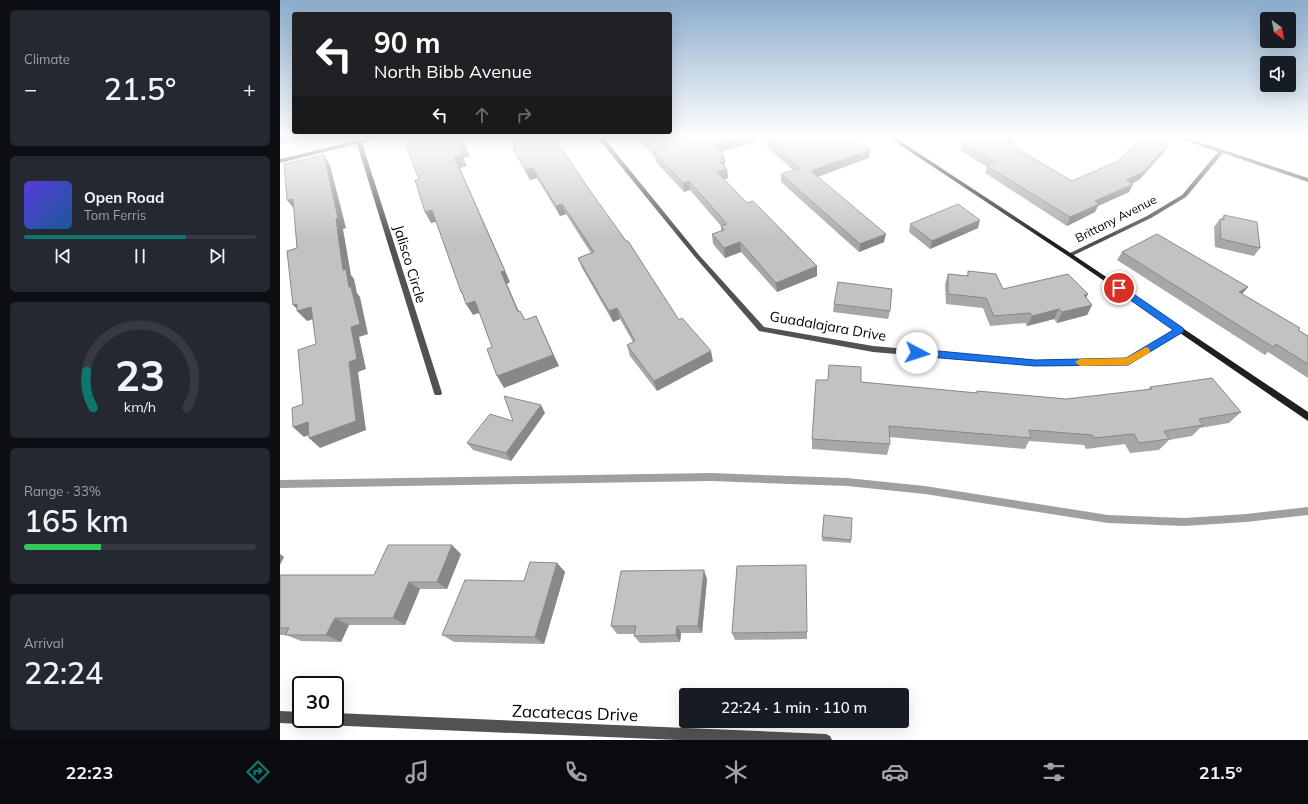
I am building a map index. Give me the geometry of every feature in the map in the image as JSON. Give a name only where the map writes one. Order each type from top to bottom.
[{"type":"main road","points":[[943,172],[1070,255],[1308,417]]},
{"type":"street","name":"Jalisco Circle","points":[[368,172],[438,393]]},
{"type":"street","name":"Guadalajara Drive","points":[[628,172],[697,256],[762,329],[873,349],[1035,363],[1128,362],[1180,330]]},
{"type":"street","name":"Brittany Avenue","points":[[1070,255],[1149,217],[1184,196],[1205,172]]},
{"type":"street","points":[[1283,172],[1308,180]]},
{"type":"street","points":[[280,717],[292,718]]},
{"type":"street","name":"Zacatecas Drive","points":[[344,720],[826,740]]},
{"type":"building","points":[[285,172],[328,172],[338,218],[336,219],[343,270],[346,269],[349,287],[351,287],[360,324],[351,327],[357,359],[349,362],[356,421],[309,438],[308,422],[293,427],[292,408],[303,404],[298,350],[316,344],[311,307],[297,311],[297,304],[293,305],[287,251],[297,248],[293,199],[287,200]]},
{"type":"building","points":[[416,172],[461,172],[505,271],[501,272],[518,312],[520,311],[525,320],[536,316],[553,355],[497,376],[487,349],[492,347],[475,301],[466,304],[432,210],[425,212],[415,180],[419,179]]},
{"type":"building","points":[[535,172],[577,172],[626,241],[628,241],[679,320],[682,318],[711,351],[654,381],[627,345],[635,341],[617,308],[609,311],[578,258],[594,252],[562,204],[556,206]]},
{"type":"building","points":[[672,172],[719,172],[717,172],[747,203],[753,201],[817,266],[776,283],[740,242],[724,248],[712,234],[724,230],[721,226],[727,224],[689,181],[683,183]]},
{"type":"building","points":[[789,172],[812,172],[886,234],[860,244],[781,174]]},
{"type":"building","points":[[996,172],[1056,172],[1072,181],[1094,172],[1143,172],[1126,180],[1133,184],[1095,201],[1099,204],[1070,217]]},
{"type":"building","points":[[958,204],[980,220],[932,241],[910,224]]},
{"type":"building","points":[[1224,215],[1257,222],[1260,248],[1221,239],[1220,219],[1224,220]]},
{"type":"building","points":[[1157,234],[1248,287],[1239,292],[1300,328],[1298,330],[1308,336],[1308,364],[1276,344],[1273,347],[1122,252]]},
{"type":"building","points":[[968,271],[996,274],[1003,289],[1068,274],[1088,294],[1084,295],[1092,305],[1062,312],[1059,309],[1032,316],[1030,313],[994,316],[986,298],[948,294],[948,274],[968,276]]},
{"type":"building","points":[[838,282],[892,289],[890,311],[834,304]]},
{"type":"building","points":[[829,365],[861,367],[861,382],[977,393],[977,391],[1066,399],[1152,389],[1150,387],[1212,378],[1241,412],[1199,419],[1203,425],[1164,431],[1169,439],[1139,443],[1134,434],[1094,438],[1092,435],[1029,430],[1031,438],[889,426],[890,444],[812,439],[816,380],[828,380]]},
{"type":"building","points":[[504,396],[541,405],[506,453],[467,443],[490,414],[513,421]]},
{"type":"building","points":[[824,515],[852,518],[851,540],[822,537]]},
{"type":"building","points":[[388,545],[452,545],[437,582],[409,582],[393,618],[335,618],[326,635],[285,635],[289,628],[280,628],[280,575],[374,575]]},
{"type":"building","points":[[530,562],[557,563],[535,637],[442,635],[465,580],[524,581]]},
{"type":"building","points":[[806,565],[807,632],[732,633],[737,566]]},
{"type":"building","points":[[704,570],[698,626],[677,626],[676,635],[634,636],[636,626],[611,626],[621,571]]},
{"type":"waterway","points":[[280,484],[711,477],[847,482],[925,490],[1108,519],[1184,522],[1246,518],[1308,511]]},
{"type":"slow traffic","points":[[1080,362],[1128,362],[1146,351]]},
{"type":"route","points":[[917,353],[1035,363],[1128,362],[1180,330],[1119,288]]}]
